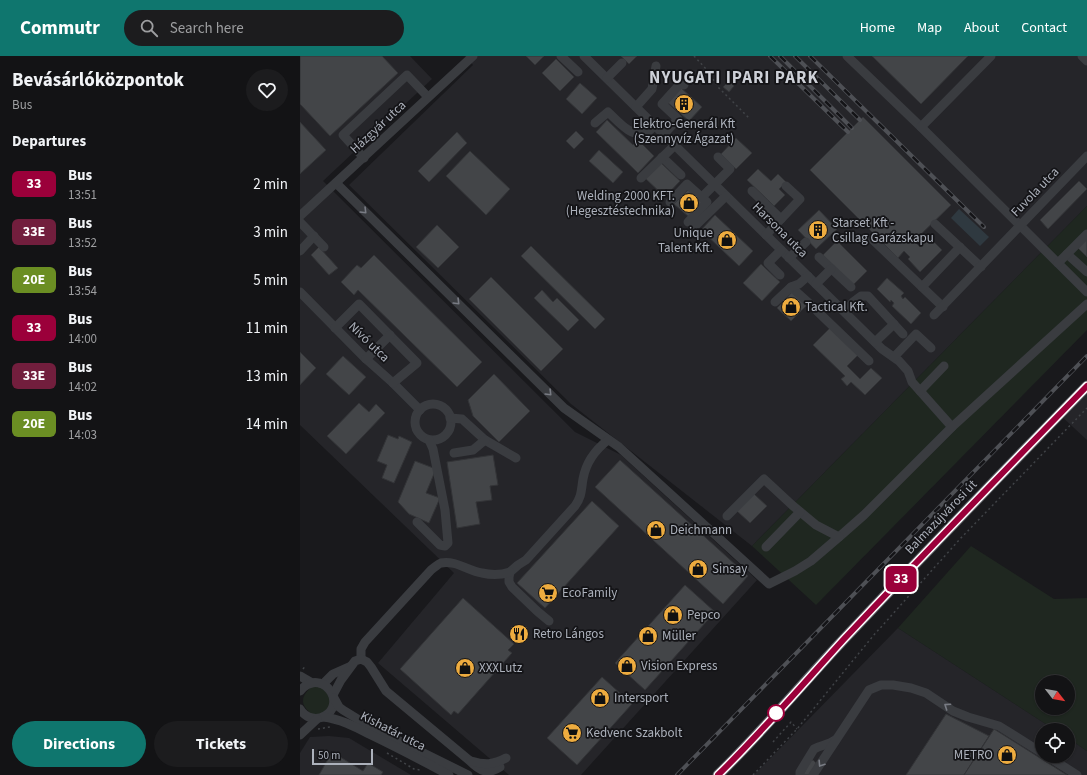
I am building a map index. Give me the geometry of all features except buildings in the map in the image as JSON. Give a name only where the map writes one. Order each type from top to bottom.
[{"type":"main road","name":"Balmazújvárosi út","points":[[718,775],[962,515],[1087,386]]},
{"type":"street","name":"Házgyár utca","points":[[300,216],[473,56]]},
{"type":"street","points":[[561,56],[578,72]]},
{"type":"street","points":[[570,64],[579,56]]},
{"type":"street","name":"Harsona utca","points":[[584,56],[882,349],[899,361],[908,371],[912,382],[952,428]]},
{"type":"street","points":[[847,56],[921,127],[1087,292]]},
{"type":"street","points":[[921,127],[991,56]]},
{"type":"street","points":[[1082,56],[1087,61]]},
{"type":"street","points":[[607,78],[622,63]]},
{"type":"street","points":[[636,107],[652,89],[656,66]]},
{"type":"street","points":[[364,158],[343,135],[354,124],[407,75],[428,97]]},
{"type":"street","points":[[664,134],[678,119],[662,104],[680,84],[684,85]]},
{"type":"street","points":[[596,123],[608,112],[625,128],[632,132],[640,134],[647,133],[655,125]]},
{"type":"street","points":[[641,178],[675,145]]},
{"type":"street","name":"Fuvola utca","points":[[934,315],[1087,156]]},
{"type":"street","points":[[662,157],[680,176],[693,163]]},
{"type":"street","points":[[702,197],[730,169],[718,157]]},
{"type":"street","points":[[336,183],[564,408],[619,448],[769,584],[811,561],[839,537],[952,428],[1087,304]]},
{"type":"street","points":[[670,202],[687,184],[707,202],[691,225],[726,196]]},
{"type":"street","points":[[766,235],[800,199],[786,186]]},
{"type":"street","points":[[752,191],[781,219]]},
{"type":"street","points":[[300,222],[324,247]]},
{"type":"street","points":[[935,224],[981,267]]},
{"type":"street","points":[[1058,263],[1087,234]]},
{"type":"street","points":[[300,251],[314,236]]},
{"type":"street","points":[[872,239],[942,307]]},
{"type":"street","points":[[789,258],[806,242]]},
{"type":"street","points":[[922,287],[960,247]]},
{"type":"street","points":[[780,275],[768,263],[781,250]]},
{"type":"street","points":[[1067,254],[1087,272]]},
{"type":"street","points":[[819,257],[851,287]]},
{"type":"street","points":[[816,284],[831,269]]},
{"type":"street","points":[[775,302],[791,287],[799,284],[808,276]]},
{"type":"street","points":[[791,287],[869,361]]},
{"type":"street","name":"Nívó utca","points":[[300,292],[366,359],[420,410]]},
{"type":"street","points":[[844,312],[861,296],[868,296],[903,334]]},
{"type":"street","points":[[335,328],[359,304],[417,362],[393,383]]},
{"type":"street","points":[[875,342],[894,324]]},
{"type":"street","points":[[894,357],[916,334],[931,348]]},
{"type":"street","points":[[366,359],[390,335]]},
{"type":"street","points":[[920,391],[944,366]]},
{"type":"street","points":[[430,405],[440,406],[445,409],[450,418],[451,424],[446,435],[435,440],[429,440],[420,435],[415,425],[417,414],[420,410],[430,405]]},
{"type":"street","points":[[450,418],[462,418],[485,440],[516,458]]},
{"type":"street","points":[[417,522],[440,545],[445,546],[448,543],[445,510],[433,449],[429,440]]},
{"type":"street","points":[[454,453],[473,450],[485,440]]},
{"type":"street","points":[[361,659],[361,649],[365,642],[430,570],[441,563],[452,563],[481,573],[500,575],[510,572],[526,560],[580,499],[583,479],[590,458],[599,447],[608,440]]},
{"type":"street","points":[[727,516],[764,479],[816,525],[839,537]]},
{"type":"street","points":[[766,548],[800,512]]},
{"type":"street","points":[[510,572],[509,577],[512,587],[537,612],[549,621]]},
{"type":"street","points":[[300,735],[320,718],[328,714],[332,709],[334,703],[333,696],[341,680],[355,661],[361,659],[367,662],[371,667],[386,691],[470,761],[486,764],[499,762],[506,758],[499,771]]},
{"type":"street","points":[[300,691],[312,683],[317,682],[323,684],[334,674],[352,666]]},
{"type":"street","points":[[300,676],[312,683]]},
{"type":"street","name":"Kishatár utca","points":[[323,684],[329,688],[339,707],[343,710],[369,726],[468,775]]},
{"type":"street","points":[[813,775],[869,690],[881,685],[893,685],[910,688],[926,693],[953,711],[999,726],[1035,749]]},
{"type":"street","name":"Kishatár utca","points":[[300,709],[305,716],[311,718],[334,718],[349,724],[392,744],[430,771],[449,775]]},
{"type":"street","points":[[800,775],[800,772],[814,749],[832,743],[838,738]]},
{"type":"street","points":[[728,775],[730,763]]},
{"type":"street","points":[[1058,763],[1077,775]]},
{"type":"path","points":[[694,56],[708,71],[718,87],[749,118]]},
{"type":"path","points":[[753,775],[797,729],[873,636],[960,539],[1087,408]]},
{"type":"path","points":[[773,742],[791,722],[797,729]]},
{"type":"path","points":[[315,730],[332,727]]},
{"type":"path","points":[[387,753],[414,769],[430,771]]},
{"type":"shaded area","points":[[334,56],[410,56],[432,79],[323,181],[575,432],[621,455],[757,580],[581,775],[509,775],[378,663],[454,573],[300,425],[300,90]]},
{"type":"shaded area","points":[[465,56],[1087,56],[1087,206],[752,546],[571,404],[349,185],[473,65]]},
{"type":"shaded area","points":[[1087,206],[1087,330],[816,605],[752,546]]},
{"type":"shaded area","points":[[959,209],[989,237],[980,246],[951,218]]},
{"type":"shaded area","points":[[1087,386],[1087,440],[1059,414]]},
{"type":"shaded area","points":[[971,546],[1054,599],[1087,598],[1087,751],[1075,743],[1075,723],[1044,723],[898,628]]},
{"type":"shaded area","points":[[898,628],[1044,723],[1035,723],[1035,763],[1075,763],[1075,743],[1087,751],[1087,775],[754,775]]},
{"type":"shaded area","points":[[311,687],[319,687],[326,691],[331,702],[325,713],[313,715],[304,705],[303,698]]},
{"type":"shaded area","points":[[329,736],[349,738],[411,775],[300,775],[300,753],[310,737]]},
{"type":"railway","points":[[770,56],[848,132]]},
{"type":"railway","points":[[780,56],[852,128]]},
{"type":"railway","points":[[795,56],[860,120]]},
{"type":"railway","points":[[810,56],[984,227]]},
{"type":"railway","points":[[677,775],[1087,356]]},
{"type":"bus line","name":"33","points":[[718,775],[741,752],[843,640],[1087,386]]},
{"type":"place","name":"Elektro-Generál Kft (Szennyvíz Ágazat)","points":[[684,104]]},
{"type":"place","name":"Welding 2000 KFT. (Hegesztéstechnika)","points":[[689,203]]},
{"type":"place","name":"Starset Kft - Csillag Garázskapu","points":[[818,230]]},
{"type":"place","name":"Unique Talent Kft.","points":[[727,240]]},
{"type":"place","name":"Tactical Kft.","points":[[791,307]]},
{"type":"place","name":"Deichmann","points":[[656,530]]},
{"type":"place","name":"Sinsay","points":[[698,569]]},
{"type":"place","name":"EcoFamily","points":[[548,593]]},
{"type":"place","name":"Pepco","points":[[673,615]]},
{"type":"place","name":"Retro Lángos","points":[[519,634]]},
{"type":"place","name":"Müller","points":[[648,636]]},
{"type":"place","name":"Vision Express","points":[[627,666]]},
{"type":"place","name":"XXXLutz","points":[[465,668]]},
{"type":"place","name":"Intersport","points":[[600,698]]},
{"type":"place","name":"Kedvenc Szakbolt","points":[[572,733]]},
{"type":"place","name":"METRO","points":[[1007,755]]},
{"type":"district","name":"NYUGATI IPARI PARK","points":[[734,78]]}]
